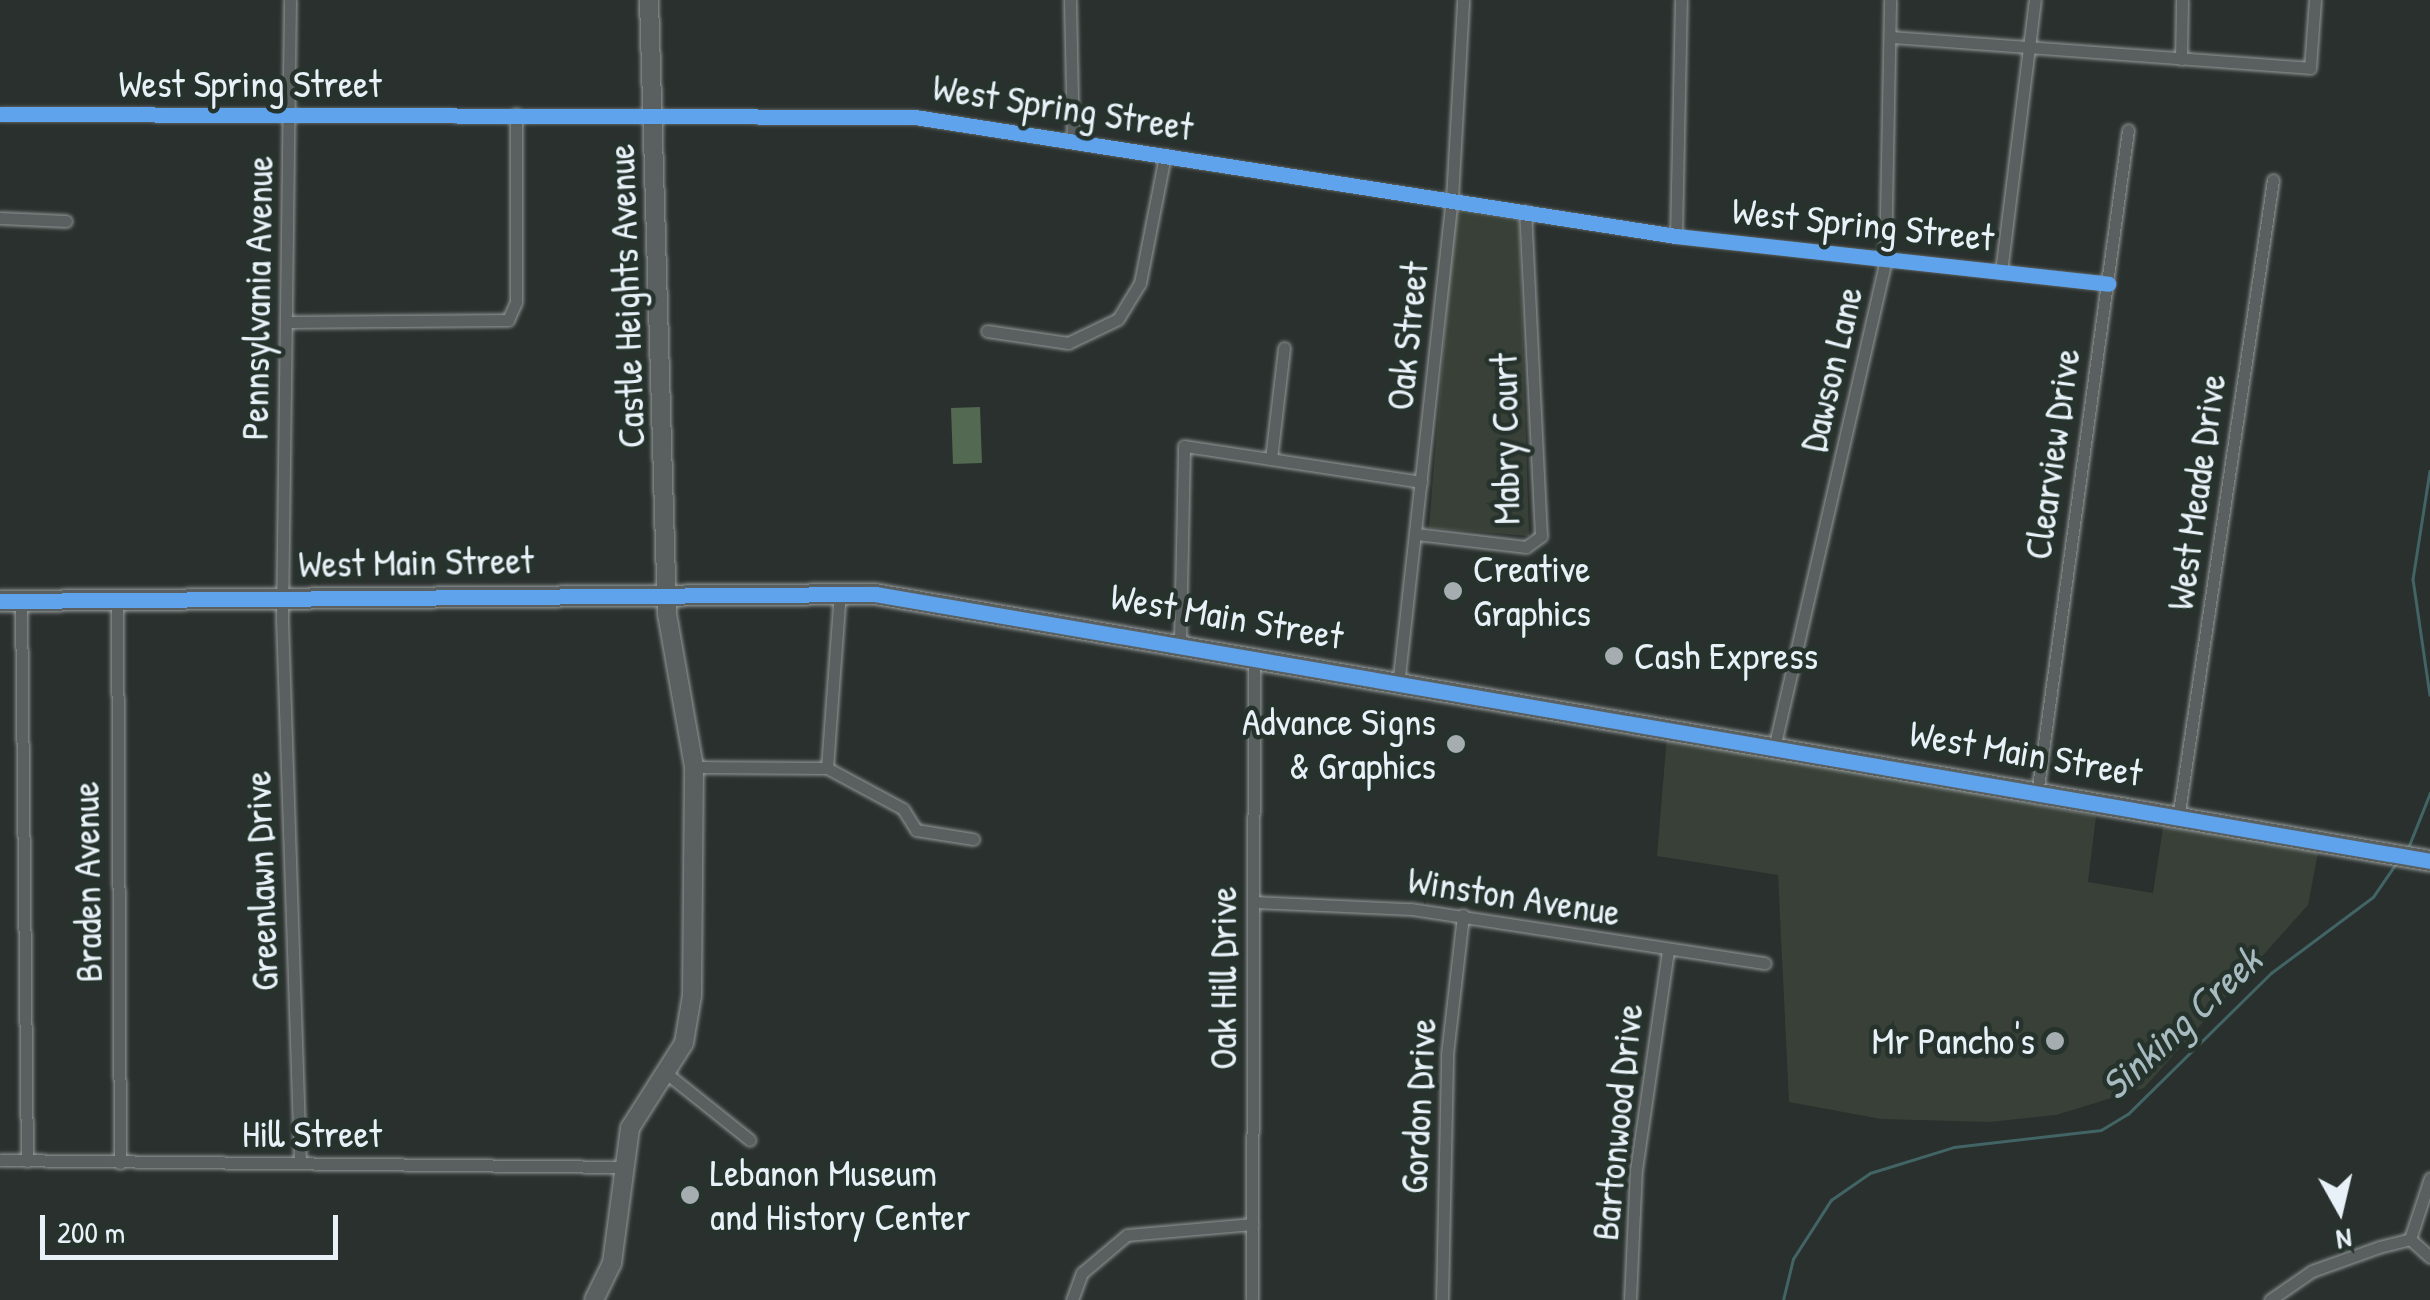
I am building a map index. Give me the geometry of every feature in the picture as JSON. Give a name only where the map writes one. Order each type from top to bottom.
[{"type":"main road","name":"West Main Street","points":[[10,601],[667,590],[840,591],[1399,677],[2179,812],[2430,861]]},
{"type":"street","name":"Pennsylvania Avenue","points":[[283,596],[290,0]]},
{"type":"street","name":"Castle Heights Avenue","points":[[594,1300],[612,1263],[624,1167],[640,1106],[666,1073],[691,1017],[694,767],[667,590],[648,0]]},
{"type":"street","points":[[1070,0],[1073,140]]},
{"type":"street","name":"Oak Street","points":[[1399,677],[1452,199],[1463,0]]},
{"type":"street","points":[[1676,236],[1680,0]]},
{"type":"street","name":"Dawson Lane","points":[[1775,744],[1885,264],[1890,0]]},
{"type":"street","points":[[2001,272],[2034,47],[2035,0]]},
{"type":"street","points":[[2181,59],[2182,0]]},
{"type":"street","points":[[1890,37],[2310,68],[2315,0]]},
{"type":"street","name":"West Spring Street","points":[[0,114],[289,118],[653,113],[916,117],[1676,236],[1885,264],[2108,284]]},
{"type":"street","points":[[288,322],[508,320],[516,302],[516,114]]},
{"type":"street","name":"Clearview Drive","points":[[2038,787],[2128,130]]},
{"type":"street","points":[[987,331],[1068,343],[1118,319],[1140,283],[1165,155]]},
{"type":"street","name":"West Meade Drive","points":[[2179,812],[2273,180]]},
{"type":"street","name":"Mabry Court","points":[[1416,534],[1526,547],[1541,536],[1525,211]]},
{"type":"street","points":[[0,218],[66,220]]},
{"type":"street","points":[[1271,459],[1284,348]]},
{"type":"street","points":[[1180,641],[1184,446],[1422,482]]},
{"type":"street","points":[[827,768],[840,591]]},
{"type":"street","name":"Greenlawn Drive","points":[[283,596],[300,1163]]},
{"type":"street","name":"Braden Avenue","points":[[117,599],[120,1163]]},
{"type":"street","points":[[10,601],[28,1161]]},
{"type":"street","name":"Oak Hill Drive","points":[[1252,1300],[1254,655]]},
{"type":"street","points":[[694,767],[827,768],[903,809],[916,830],[973,839]]},
{"type":"street","name":"Winston Avenue","points":[[1254,902],[1463,915],[1764,963]]},
{"type":"street","name":"Gordon Drive","points":[[1442,1300],[1447,1054],[1463,915]]},
{"type":"street","name":"Bartonwood Drive","points":[[1630,1300],[1636,1170],[1668,950]]},
{"type":"street","points":[[666,1073],[750,1140]]},
{"type":"street","name":"Hill Street","points":[[0,1160],[624,1167]]},
{"type":"street","points":[[2410,1239],[2430,1178]]},
{"type":"street","points":[[1072,1300],[1082,1273],[1127,1235],[1253,1224]]},
{"type":"street","points":[[2410,1239],[2430,1257]]},
{"type":"street","points":[[2270,1300],[2323,1266],[2410,1239]]},
{"type":"shaded area","points":[[1455,207],[1519,218],[1529,536],[1429,528]]},
{"type":"shaded area","points":[[1667,735],[2096,816],[2088,882],[2153,893],[2164,821],[2318,853],[2308,905],[2144,1088],[2056,1115],[1990,1122],[1881,1119],[1789,1102],[1778,875],[1657,856]]},
{"type":"green space","points":[[980,407],[982,463],[953,464],[951,408]]},
{"type":"waterway","name":"Sinking Creek","points":[[2430,471],[2413,579],[2430,695]]},
{"type":"waterway","name":"Sinking Creek","points":[[2408,848],[2430,793]]},
{"type":"waterway","name":"Sinking Creek","points":[[1783,1300],[1793,1259],[1831,1200],[1870,1173],[1954,1147],[2101,1130],[2128,1114],[2271,973],[2373,897],[2397,862]]},
{"type":"cycle path","points":[[0,114],[915,117],[1676,236],[2108,284]]},
{"type":"cycle path","points":[[0,601],[875,594],[2430,861]]},
{"type":"place","name":"Creative Graphics","points":[[1453,591]]},
{"type":"place","name":"Cash Express","points":[[1614,656]]},
{"type":"place","name":"Advance Signs & Graphics","points":[[1456,744]]},
{"type":"place","name":"Mr Pancho's","points":[[2055,1041]]},
{"type":"place","name":"Lebanon Museum and History Center","points":[[690,1195]]}]
